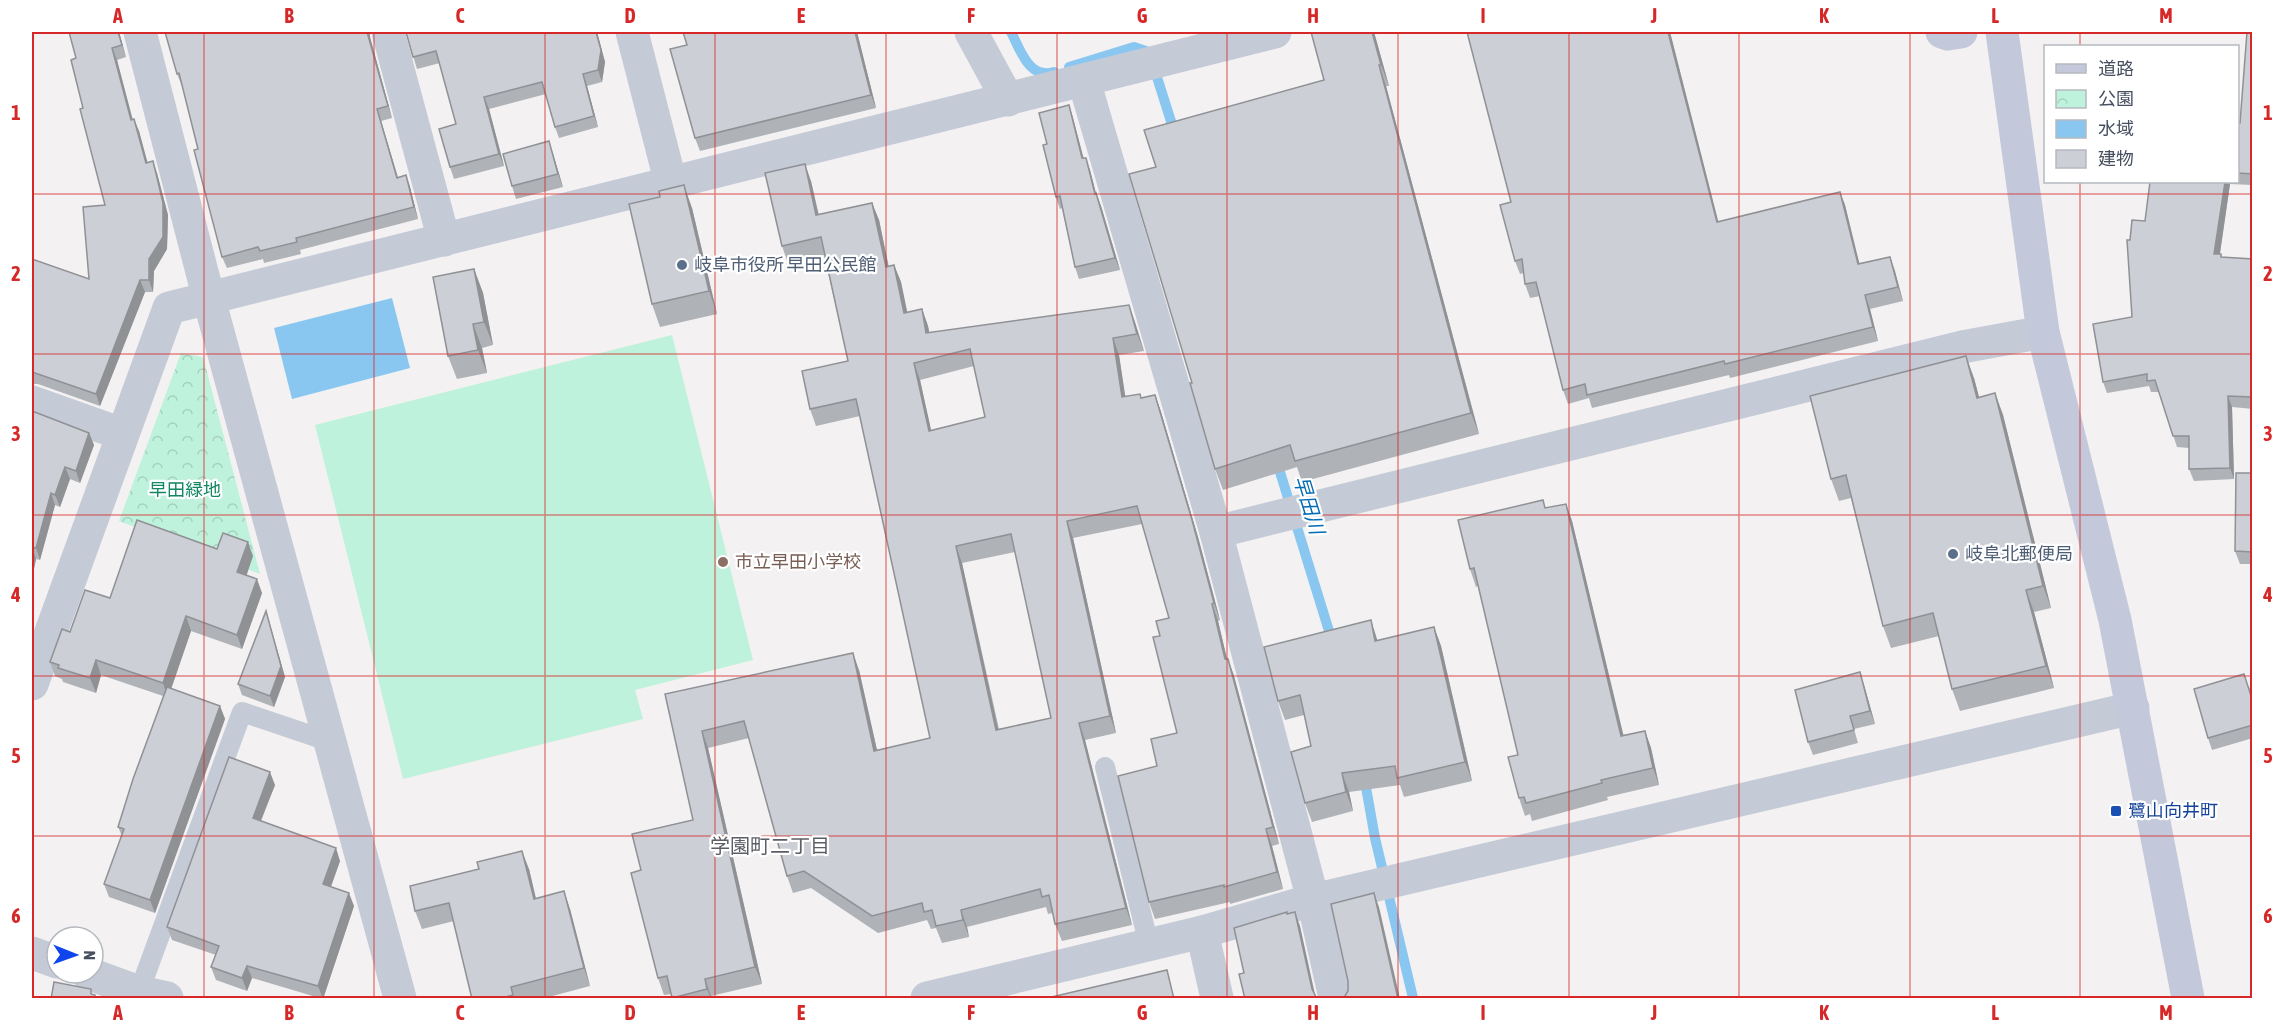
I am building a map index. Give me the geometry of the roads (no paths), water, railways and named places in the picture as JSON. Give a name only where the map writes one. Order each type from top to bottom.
[{"type":"street","points":[[140,32],[209,299],[400,999]]},
{"type":"street","points":[[388,32],[444,240]]},
{"type":"street","points":[[632,32],[671,184]]},
{"type":"street","points":[[971,32],[1008,100]]},
{"type":"street","points":[[32,684],[169,308],[1275,32]]},
{"type":"street","points":[[1942,32],[1948,34],[1961,32]]},
{"type":"street","points":[[2002,32],[2043,333],[2115,620],[2188,999]]},
{"type":"street","points":[[1084,81],[1216,532],[1313,900],[1335,999]]},
{"type":"street","points":[[1216,532],[1962,347],[2043,333]]},
{"type":"street","points":[[32,402],[122,434]]},
{"type":"street","points":[[927,999],[1202,932],[1313,900],[2133,708]]},
{"type":"street","points":[[1202,932],[1217,999]]},
{"type":"street","points":[[105,979],[157,996]]},
{"type":"lane","points":[[157,996],[242,712],[331,742]]},
{"type":"lane","points":[[1105,767],[1149,945]]},
{"type":"water","points":[[392,298],[410,368],[292,399],[274,328]]},
{"type":"waterway","name":"早田川","points":[[1011,32],[1026,61],[1032,67],[1038,72],[1054,72]]},
{"type":"waterway","name":"早田川","points":[[1069,67],[1134,47],[1149,52],[1175,134]]},
{"type":"waterway","name":"早田川","points":[[1276,459],[1333,644]]},
{"type":"waterway","name":"早田川","points":[[1364,776],[1375,838],[1413,998]]},
{"type":"place","name":"岐阜市役所 早田公民館","points":[[682,265]]},
{"type":"place","name":"岐阜北郵便局","points":[[1953,554]]},
{"type":"place","name":"市立早田小学校","points":[[723,562]]},
{"type":"place","name":"鷺山向井町","points":[[2116,811]]},
{"type":"district","name":"学園町二丁目","points":[[770,846]]},
{"type":"park label","name":"早田緑地","points":[[185,490]]}]
